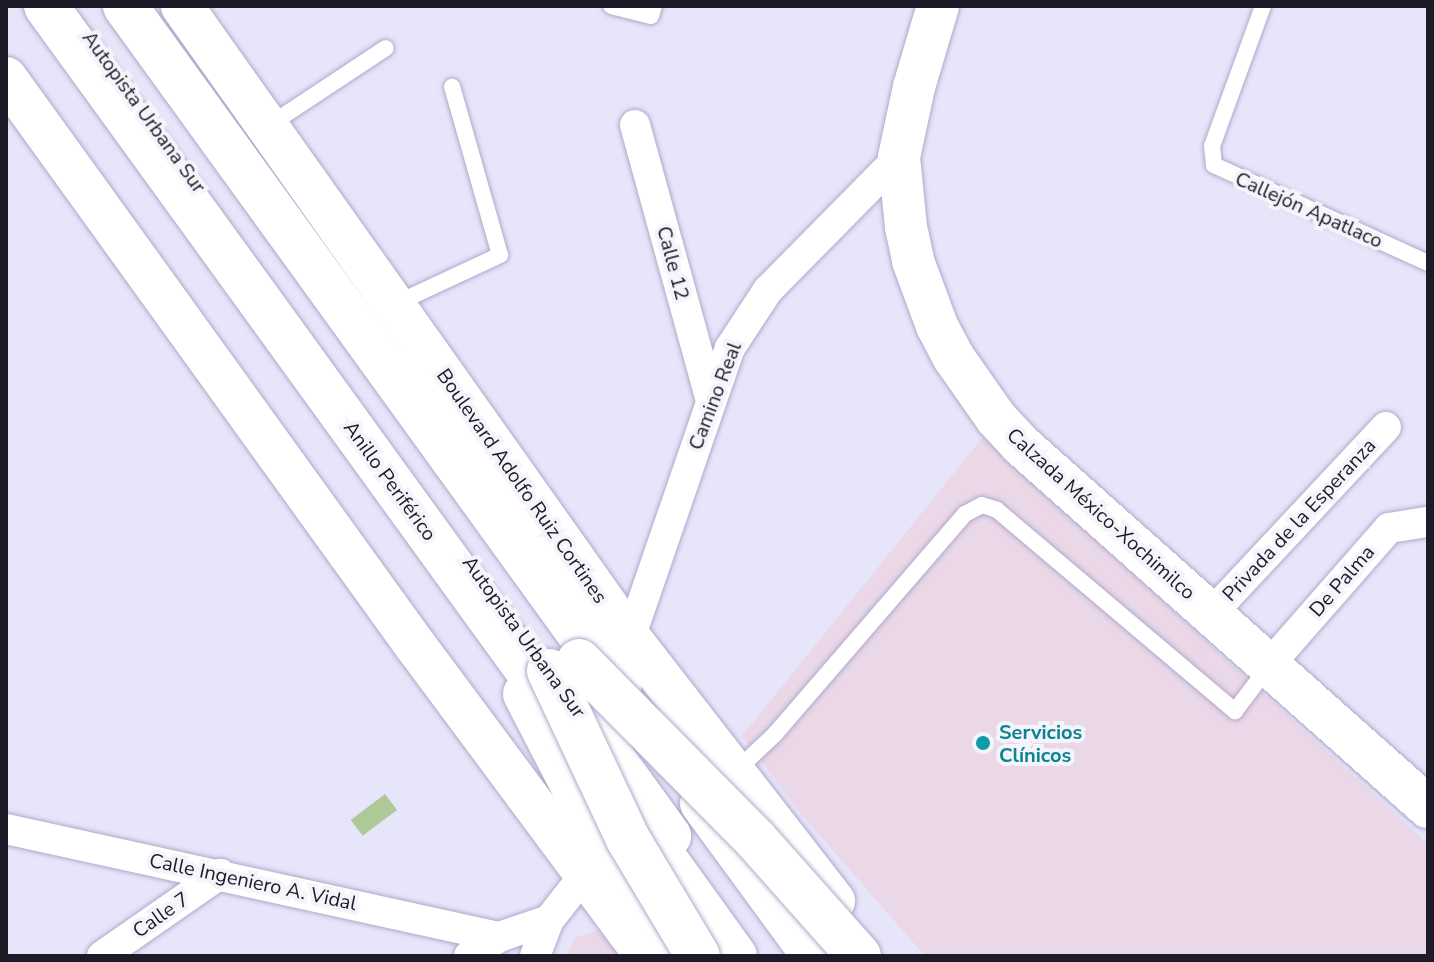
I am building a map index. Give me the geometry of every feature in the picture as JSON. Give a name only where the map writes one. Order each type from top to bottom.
[{"type":"highway","name":"Anillo Periférico","points":[[46,6],[735,956]]},
{"type":"highway","name":"Autopista Urbana Sur","points":[[68,6],[564,666],[793,956]]},
{"type":"highway","name":"Autopista Urbana Sur","points":[[106,6],[564,666],[756,956]]},
{"type":"highway","points":[[125,6],[814,956]]},
{"type":"highway","points":[[478,603],[661,956]]},
{"type":"highway","points":[[564,666],[600,784],[698,956]]},
{"type":"highway","points":[[564,666],[756,840],[859,956]]},
{"type":"highway","points":[[620,690],[816,877]]},
{"type":"main road","name":"Boulevard Adolfo Ruiz Cortines","points":[[182,6],[630,638],[875,956]]},
{"type":"main road","name":"Calzada México-Xochimilco","points":[[938,6],[914,87],[899,157],[906,227],[924,294],[943,337],[974,389],[1021,445],[1426,801]]},
{"type":"main road","points":[[6,78],[408,635],[647,956]]},
{"type":"street","name":"Calle 12","points":[[635,125],[711,400]]},
{"type":"street","name":"Camino Real","points":[[630,638],[730,348],[768,290],[899,157]]},
{"type":"street","name":"Privada de la Esperanza","points":[[1211,614],[1386,427]]},
{"type":"street","name":"De Palma","points":[[1269,665],[1389,528],[1428,522]]},
{"type":"street","name":"Calle Ingeniero A. Vidal","points":[[6,829],[499,937]]},
{"type":"street","points":[[535,956],[549,920],[586,873]]},
{"type":"street","name":"Calle 7","points":[[102,956],[220,874]]},
{"type":"street","points":[[469,956],[499,937],[549,920]]},
{"type":"lane","points":[[611,6],[651,16],[654,6]]},
{"type":"lane","name":"Callejón Apatlaco","points":[[1263,6],[1212,146],[1214,165],[1428,263]]},
{"type":"lane","points":[[268,126],[386,48]]},
{"type":"lane","points":[[394,304],[500,255],[452,87]]},
{"type":"lane","points":[[734,772],[775,734],[965,514],[982,505],[997,510],[1235,711],[1269,665]]},
{"type":"shaded area","points":[[983,437],[1428,844],[1428,956],[925,956],[802,815],[742,736]]},
{"type":"shaded area","points":[[596,931],[609,939],[622,956],[567,956],[574,938]]},
{"type":"green space","points":[[385,794],[397,810],[363,836],[351,820]]},
{"type":"place","name":"Servicios Clínicos","points":[[983,743]]}]
